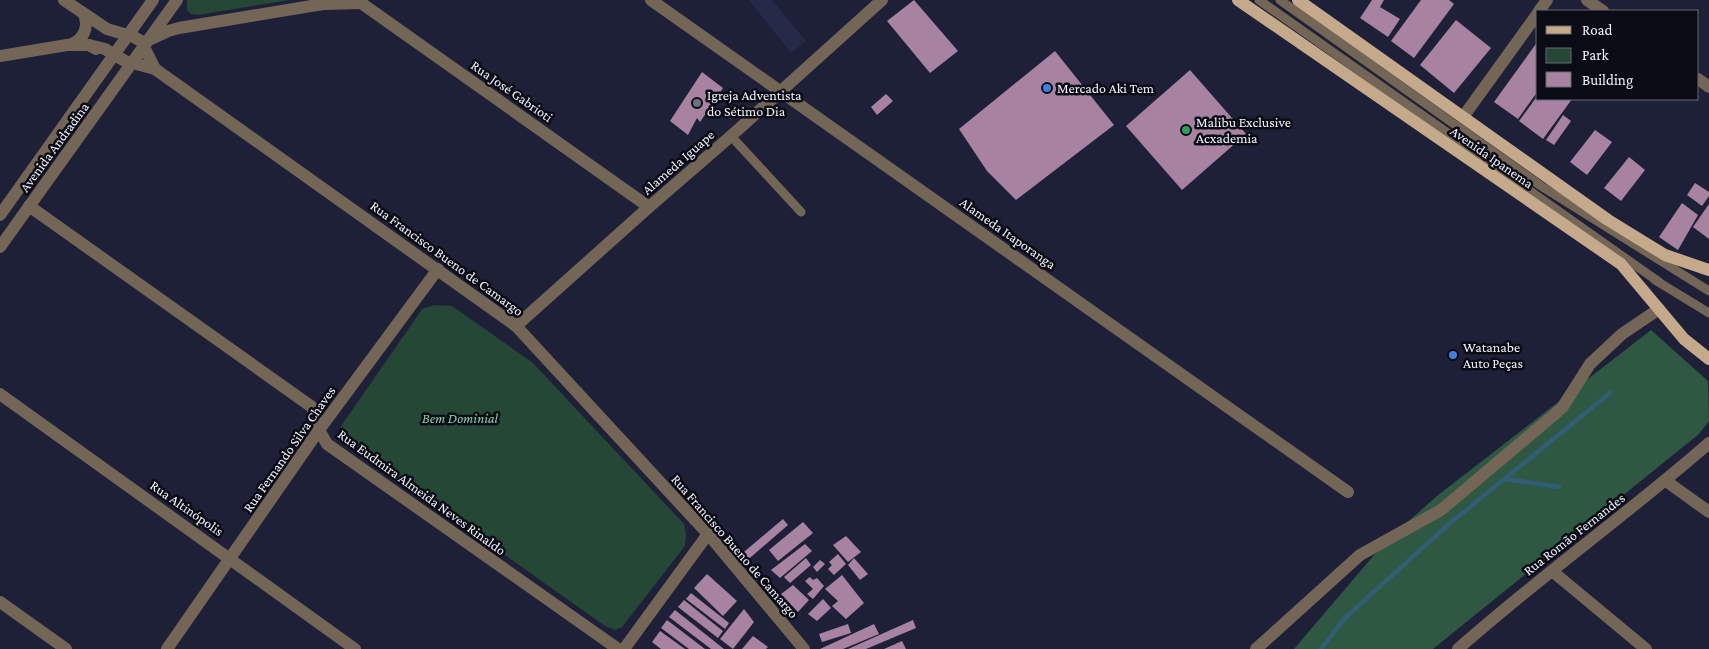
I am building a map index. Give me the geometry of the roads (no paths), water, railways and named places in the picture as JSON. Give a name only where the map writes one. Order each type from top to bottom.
[{"type":"main road","name":"Avenida Ipanema","points":[[1238,0],[1621,264],[1684,339],[1709,359]]},
{"type":"main road","name":"Avenida Ipanema","points":[[1298,0],[1608,220],[1665,255],[1709,270]]},
{"type":"street","points":[[64,0],[107,29],[134,37],[145,44],[158,35],[179,28],[310,3],[359,2]]},
{"type":"street","name":"Avenida Andradina","points":[[0,215],[153,0]]},
{"type":"street","name":"Avenida Andradina","points":[[0,247],[176,0]]},
{"type":"street","name":"Alameda Itaporanga","points":[[651,0],[1348,492]]},
{"type":"street","name":"Alameda Iguape","points":[[516,326],[882,0]]},
{"type":"street","points":[[1587,0],[1602,10]]},
{"type":"street","name":"Rua José Gabrioti","points":[[359,2],[649,206]]},
{"type":"street","points":[[0,56],[76,43],[82,37],[86,28],[84,14]]},
{"type":"street","points":[[1463,117],[1536,15]]},
{"type":"street","name":"Rua Francisco Bueno de Camargo","points":[[145,44],[155,68]]},
{"type":"street","points":[[67,45],[98,46],[132,63]]},
{"type":"street","points":[[89,45],[101,55],[105,68]]},
{"type":"street","name":"Rua Francisco Bueno de Camargo","points":[[132,63],[155,68],[516,326],[708,534],[804,649]]},
{"type":"street","name":"Rua Eudmira Almeida Neves Rinaldo","points":[[29,206],[312,408],[319,430],[327,444],[618,649]]},
{"type":"street","name":"Rua Fernando Silva Chaves","points":[[167,649],[319,430],[438,269]]},
{"type":"street","points":[[1256,649],[1360,555],[1441,510],[1562,408],[1590,364],[1622,334],[1659,309]]},
{"type":"street","name":"Rua Altinópolis","points":[[0,394],[231,558],[355,649]]},
{"type":"street","name":"Rua Romão Fernandes","points":[[1458,649],[1490,620],[1666,481],[1709,443]]},
{"type":"street","points":[[1666,481],[1709,512]]},
{"type":"street","points":[[624,649],[708,534]]},
{"type":"street","points":[[1552,571],[1646,649]]},
{"type":"street","points":[[0,602],[66,649]]},
{"type":"lane","points":[[1260,0],[1659,282],[1709,313]]},
{"type":"lane","points":[[1280,0],[1541,186],[1709,289]]},
{"type":"lane","points":[[731,136],[801,212]]},
{"type":"lane","points":[[1665,255],[1701,280],[1709,289]]},
{"type":"lane","points":[[1621,264],[1659,282]]},
{"type":"waterway","points":[[1321,649],[1345,618],[1449,524],[1610,393]]},
{"type":"waterway","points":[[1505,479],[1559,487]]},
{"type":"place","name":"Mercado Aki Tem","points":[[1047,88]]},
{"type":"place","name":"Igreja Adventista do Sétimo Dia","points":[[697,103]]},
{"type":"place","name":"Malibu Exclusive Acxademia","points":[[1186,130]]},
{"type":"place","name":"Watanabe Auto Peças","points":[[1453,355]]},
{"type":"park label","name":"Bem Dominial","points":[[460,418]]}]
